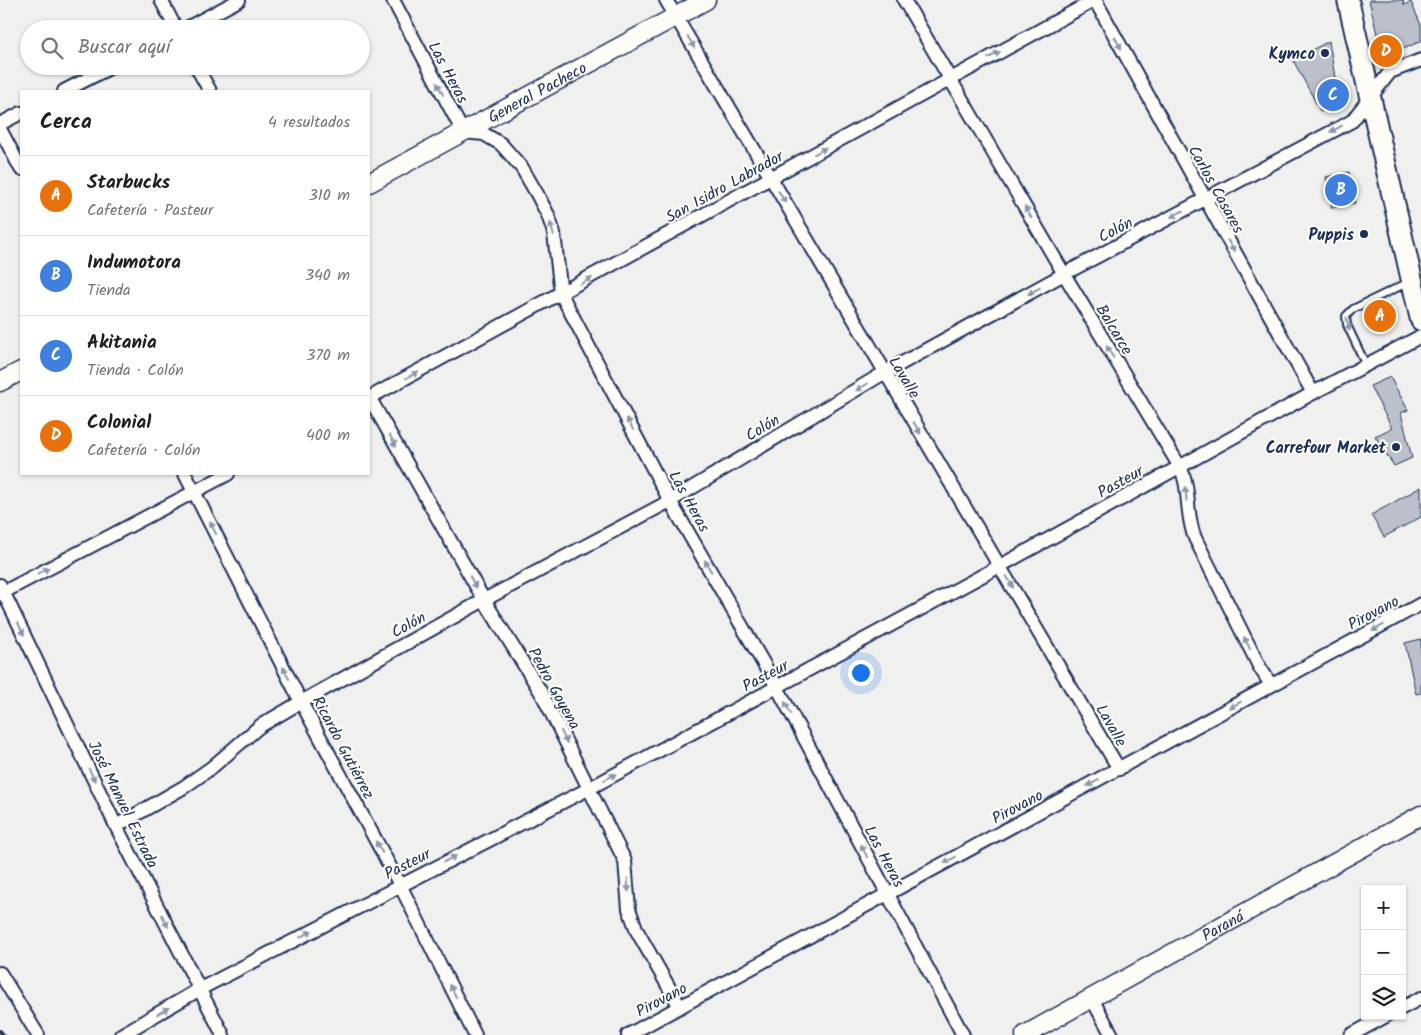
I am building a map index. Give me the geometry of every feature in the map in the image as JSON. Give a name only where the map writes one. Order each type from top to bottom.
[{"type":"main road","points":[[1348,0],[1416,291],[1421,320]]},
{"type":"street","points":[[161,0],[171,20]]},
{"type":"street","points":[[202,20],[239,0]]},
{"type":"street","name":"Las Heras","points":[[393,0],[463,132],[491,137],[501,144],[522,168],[548,215],[554,234],[561,294],[670,501],[777,687],[963,1035]]},
{"type":"street","name":"Lavalle","points":[[666,0],[884,374],[1000,566],[1119,769]]},
{"type":"street","name":"General Pacheco","points":[[370,181],[706,0]]},
{"type":"street","name":"Balcarce","points":[[904,0],[1064,274],[1180,467],[1184,475],[1190,526],[1194,538],[1259,666],[1271,685]]},
{"type":"street","name":"San Isidro Labrador","points":[[370,397],[1095,0]]},
{"type":"street","name":"Carlos Casares","points":[[1095,0],[1313,393]]},
{"type":"street","name":"Colón","points":[[116,826],[184,787],[211,768],[260,726],[301,702],[484,600],[670,501],[884,374],[1064,274],[1352,120],[1390,72],[1421,60]]},
{"type":"street","points":[[66,90],[95,75]]},
{"type":"street","points":[[201,75],[209,90]]},
{"type":"street","points":[[0,124],[20,114]]},
{"type":"street","points":[[0,129],[20,167]]},
{"type":"street","name":"Pasteur","points":[[121,1035],[200,989],[590,788],[1000,566],[1313,393],[1421,336]]},
{"type":"street","points":[[0,382],[20,372]]},
{"type":"street","name":"Pedro Goyena","points":[[370,400],[484,600],[542,694],[590,788],[625,861],[630,909],[637,931],[680,1007]]},
{"type":"street","name":"Ricardo Gutiérrez","points":[[185,475],[301,702],[400,885],[475,1035]]},
{"type":"street","points":[[1,590],[226,475]]},
{"type":"street","name":"José Manuel Estrada","points":[[1,590],[116,826],[223,1035]]},
{"type":"street","name":"Pirovano","points":[[628,1035],[1421,604]]},
{"type":"street","name":"Paraná","points":[[1024,1035],[1421,815]]},
{"type":"street","points":[[0,974],[38,1035]]},
{"type":"street","points":[[1092,998],[1112,1035]]},
{"type":"street","points":[[1406,1006],[1421,998]]},
{"type":"street","points":[[1351,1035],[1379,1020]]},
{"type":"lane","points":[[1366,365],[1347,325],[1346,316],[1353,309],[1416,291]]},
{"type":"building","points":[[1369,0],[1403,0],[1404,5],[1411,2],[1421,25],[1421,41],[1388,56],[1381,51]]},
{"type":"building","points":[[1329,41],[1339,102],[1321,112],[1293,60]]},
{"type":"building","points":[[1349,172],[1355,203],[1332,208],[1326,177]]},
{"type":"building","points":[[1390,377],[1408,410],[1401,413],[1412,458],[1394,466],[1375,436],[1392,428],[1370,386]]},
{"type":"building","points":[[1421,487],[1421,517],[1384,537],[1371,515]]},
{"type":"building","points":[[1421,639],[1421,693],[1416,694],[1405,643]]},
{"type":"railway","points":[[0,1031],[3,1035]]},
{"type":"place","name":"Colonial","points":[[1386,51]]},
{"type":"place","name":"Kymco","points":[[1325,53]]},
{"type":"place","name":"Akitania","points":[[1333,95]]},
{"type":"place","name":"Indumotora","points":[[1341,190]]},
{"type":"place","name":"Puppis","points":[[1364,234]]},
{"type":"place","name":"Starbucks","points":[[1380,316]]},
{"type":"place","name":"Carrefour Market","points":[[1396,447]]}]
